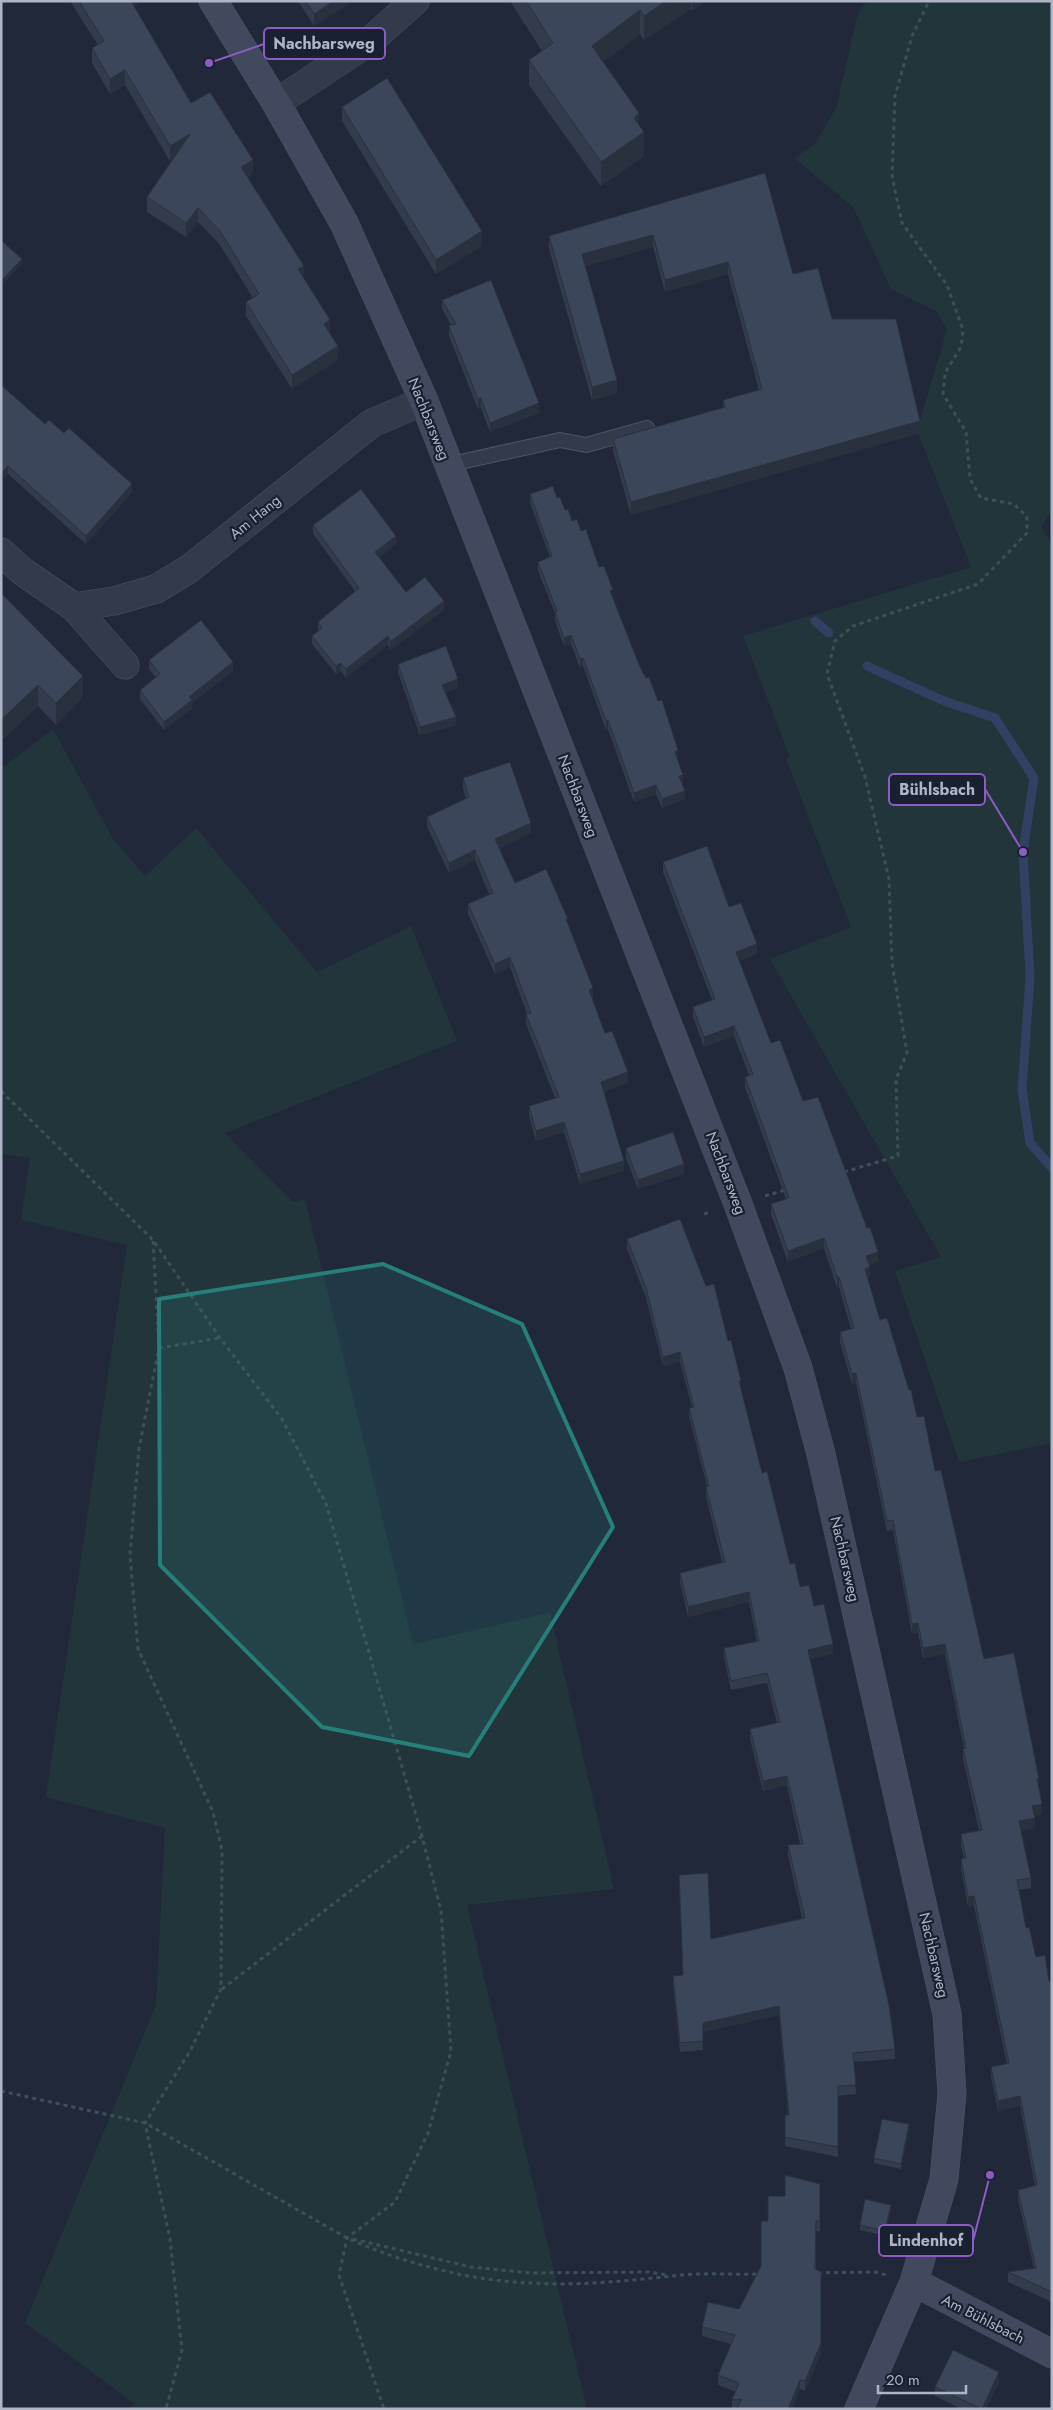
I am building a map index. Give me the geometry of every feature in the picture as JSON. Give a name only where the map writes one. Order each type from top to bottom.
[{"type":"street","name":"Nachbarsweg","points":[[213,1],[276,102],[344,223],[424,401],[738,1204],[798,1368],[822,1454],[947,2014],[952,2094],[946,2167],[914,2282],[859,2409]]},
{"type":"street","points":[[276,102],[370,41],[415,1]]},
{"type":"street","name":"Am Hang","points":[[74,607],[114,601],[156,589],[189,569],[372,423],[424,401]]},
{"type":"street","points":[[1,552],[22,571],[74,607],[125,665]]},
{"type":"street","name":"Am Bühlsbach","points":[[914,2282],[1052,2354]]},
{"type":"lane","points":[[448,465],[560,440],[586,445],[647,428]]},
{"type":"path","points":[[841,1173],[898,1156],[896,1080],[907,1053],[892,963],[889,879],[865,777],[827,674],[835,641],[853,626],[978,584],[1027,533],[1027,517],[1014,504],[982,498],[970,479],[966,432],[943,394],[945,373],[961,346],[963,330],[947,285],[902,223],[892,176],[895,96],[912,36],[929,1]]},
{"type":"path","points":[[1,1091],[153,1240],[220,1338],[282,1419],[326,1504],[422,1836],[441,1911],[451,2051],[428,2133],[395,2202],[347,2238],[339,2275],[384,2409]]},
{"type":"path","points":[[738,1204],[794,1187]]},
{"type":"path","points":[[153,1240],[159,1348],[139,1448],[130,1555],[138,1650],[213,1812],[222,1850],[221,1989],[189,2053],[145,2123],[170,2239],[182,2350],[166,2409]]},
{"type":"path","points":[[159,1348],[220,1338]]},
{"type":"path","points":[[221,1989],[422,1836]]},
{"type":"path","points":[[1,2091],[145,2123],[347,2238],[380,2253],[470,2276],[531,2283],[650,2279],[672,2276],[769,2274]]},
{"type":"path","points":[[347,2238],[384,2245],[471,2267],[531,2273],[649,2272],[672,2276]]},
{"type":"path","points":[[817,2273],[875,2272],[914,2282]]},
{"type":"highlighted area","points":[[383,1264],[522,1324],[613,1527],[469,1756],[322,1727],[160,1565],[159,1299]]},
{"type":"shaded area","points":[[867,1],[1052,1],[1052,510],[1041,526],[1052,544],[1052,1443],[959,1462],[895,1271],[941,1257],[770,959],[851,927],[786,759],[790,757],[743,636],[971,567],[917,431],[947,329],[936,311],[891,289],[853,207],[794,158],[815,144],[836,108],[858,13]]},
{"type":"shaded area","points":[[53,729],[113,839],[145,876],[196,828],[317,972],[411,926],[457,1041],[225,1133],[293,1202],[305,1199],[413,1644],[550,1613],[614,1889],[467,1905],[587,2409],[129,2409],[134,2403],[25,2323],[156,2005],[165,1828],[46,1797],[127,1245],[21,1220],[30,1158],[1,1154],[1,769]]},
{"type":"building","points":[[79,1],[131,1],[191,103],[210,92],[253,160],[241,167],[304,266],[298,269],[330,320],[324,324],[338,346],[292,375],[246,302],[259,294],[220,231],[198,208],[186,223],[147,197],[190,134],[170,146],[125,70],[110,79],[92,48],[104,41]]},
{"type":"building","points":[[306,1],[334,1],[314,14]]},
{"type":"building","points":[[526,1],[666,1],[644,16],[640,10],[592,46],[639,113],[634,118],[644,132],[601,162],[529,60],[553,43]]},
{"type":"building","points":[[387,78],[482,231],[436,260],[342,107]]},
{"type":"building","points":[[765,173],[793,274],[818,268],[832,319],[896,319],[920,421],[631,502],[613,439],[725,407],[723,400],[762,389],[728,262],[665,280],[653,235],[582,254],[617,380],[592,387],[549,236]]},
{"type":"building","points":[[1,240],[22,259],[1,281]]},
{"type":"building","points":[[491,280],[539,403],[490,423],[481,398],[478,399],[449,326],[456,324],[442,300]]},
{"type":"building","points":[[1,385],[45,424],[49,420],[64,433],[69,428],[132,484],[86,536],[8,466],[1,474]]},
{"type":"building","points":[[553,486],[557,498],[560,497],[565,510],[568,509],[572,521],[577,519],[581,531],[586,529],[599,567],[604,566],[613,590],[610,591],[640,667],[646,678],[649,677],[658,701],[662,700],[678,750],[675,752],[683,775],[679,776],[685,791],[662,799],[656,785],[634,793],[583,658],[580,659],[571,635],[564,638],[555,612],[557,611],[538,562],[552,556],[530,494]]},
{"type":"building","points":[[361,489],[396,536],[375,552],[406,592],[425,577],[444,601],[390,642],[388,636],[346,669],[341,663],[336,666],[312,636],[322,628],[318,622],[359,588],[313,525]]},
{"type":"building","points":[[1,593],[83,676],[56,703],[38,685],[1,720]]},
{"type":"building","points":[[201,620],[233,662],[189,697],[192,700],[164,722],[140,690],[160,674],[149,660]]},
{"type":"building","points":[[446,646],[458,679],[442,685],[456,717],[420,727],[398,664]]},
{"type":"building","points":[[510,762],[531,823],[495,839],[515,883],[546,869],[568,919],[566,919],[593,988],[589,990],[605,1033],[612,1031],[628,1072],[601,1082],[624,1161],[580,1174],[564,1122],[536,1131],[529,1106],[559,1097],[526,1014],[531,1013],[510,957],[495,964],[468,904],[493,893],[475,850],[449,863],[427,817],[469,797],[463,778]]},
{"type":"building","points":[[707,846],[729,907],[741,903],[757,944],[736,952],[771,1043],[780,1040],[803,1101],[818,1097],[867,1228],[870,1227],[878,1252],[866,1256],[870,1267],[865,1269],[880,1320],[887,1318],[909,1390],[911,1390],[917,1417],[924,1416],[935,1471],[941,1470],[984,1659],[1014,1653],[1039,1779],[1037,1779],[1042,1804],[1032,1806],[1035,1818],[1019,1821],[1031,1878],[1017,1880],[1026,1928],[1029,1927],[1036,1957],[1045,1955],[1049,1981],[1052,1981],[1052,2292],[1008,2272],[1036,2268],[1018,2190],[1037,2185],[1020,2096],[998,2101],[991,2067],[1009,2063],[974,1896],[968,1897],[961,1859],[966,1858],[961,1834],[982,1830],[963,1749],[966,1748],[945,1644],[923,1648],[918,1623],[912,1624],[893,1520],[887,1521],[856,1373],[852,1374],[840,1332],[854,1328],[839,1277],[837,1277],[824,1238],[788,1251],[771,1204],[789,1198],[745,1077],[753,1074],[734,1026],[704,1037],[693,1007],[715,999],[663,862]]},
{"type":"building","points":[[673,1132],[684,1164],[638,1180],[626,1148]]},
{"type":"building","points":[[680,1219],[706,1286],[714,1284],[728,1341],[731,1340],[741,1381],[739,1381],[762,1473],[767,1471],[790,1564],[795,1563],[800,1587],[809,1585],[814,1606],[824,1604],[833,1644],[808,1650],[889,2005],[895,2049],[853,2053],[856,2085],[838,2086],[838,2147],[785,2137],[785,2115],[789,2115],[779,2006],[703,2023],[703,2041],[680,2043],[673,1976],[683,1975],[679,1875],[708,1873],[711,1939],[805,1918],[788,1845],[803,1844],[787,1776],[763,1781],[750,1729],[780,1722],[767,1673],[731,1681],[724,1648],[759,1641],[749,1592],[688,1607],[680,1573],[725,1562],[706,1487],[709,1486],[689,1408],[694,1407],[680,1352],[663,1357],[646,1288],[627,1239]]},
{"type":"building","points":[[882,2119],[909,2124],[901,2164],[874,2158]]},
{"type":"building","points":[[785,2175],[820,2184],[820,2221],[816,2221],[815,2269],[821,2272],[821,2343],[805,2381],[800,2380],[788,2409],[737,2409],[742,2399],[732,2400],[739,2383],[718,2375],[735,2335],[702,2327],[708,2302],[739,2309],[761,2266],[761,2221],[768,2221],[768,2196],[785,2196]]},
{"type":"building","points":[[865,2199],[891,2205],[885,2231],[860,2225]]},
{"type":"building","points":[[953,2350],[999,2372],[982,2409],[935,2387]]},
{"type":"waterway","points":[[815,621],[829,633]]},
{"type":"waterway","points":[[867,666],[944,701],[995,718],[1034,778],[1023,852],[1030,977],[1022,1089],[1030,1143],[1052,1168]]},
{"type":"place","name":"Nachbarsweg","points":[[209,63]]},
{"type":"place","name":"Bühlsbach","points":[[1023,852]]},
{"type":"place","name":"Lindenhof","points":[[990,2175]]}]
